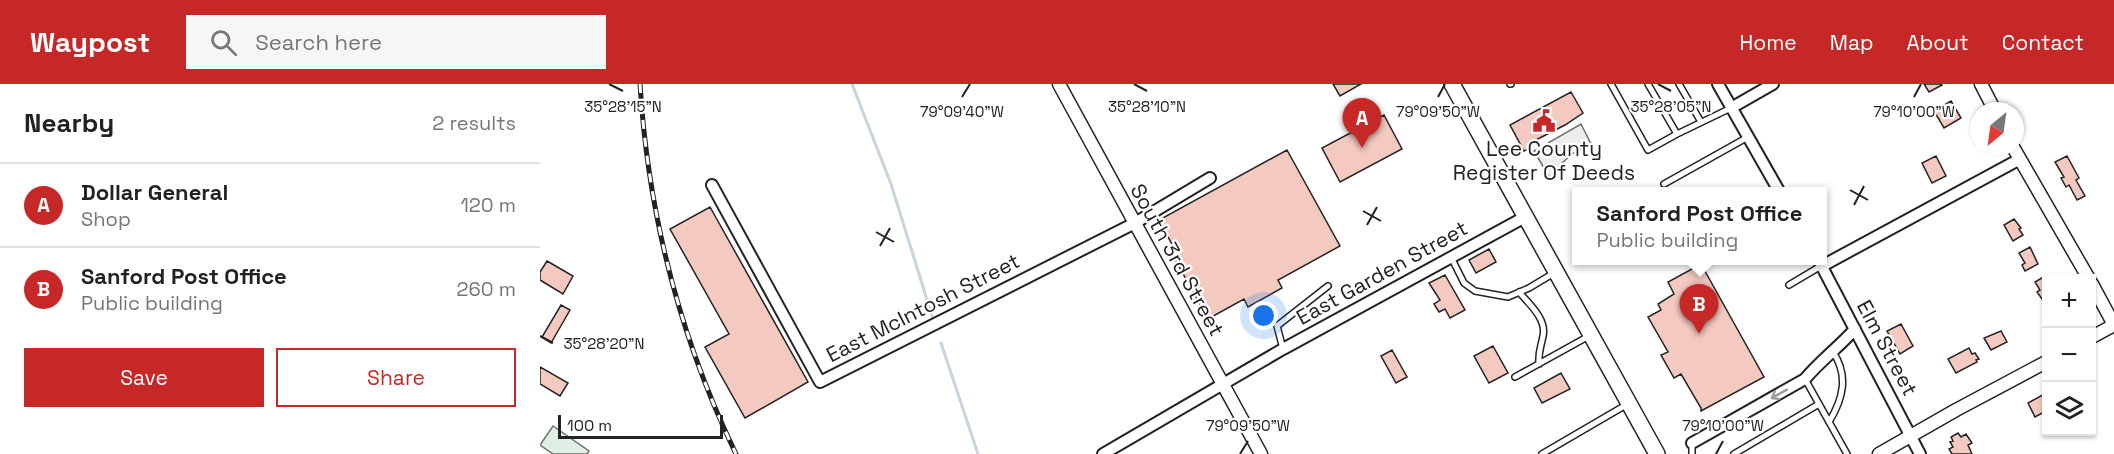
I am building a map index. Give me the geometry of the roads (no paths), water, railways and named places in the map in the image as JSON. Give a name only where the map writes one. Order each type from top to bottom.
[{"type":"main road","points":[[1452,84],[1657,454]]},
{"type":"street","name":"South 3rd Street","points":[[1059,84],[1261,454]]},
{"type":"street","points":[[1718,84],[1776,187]]},
{"type":"street","points":[[1731,108],[1773,84]]},
{"type":"street","points":[[1981,84],[1990,102]]},
{"type":"street","points":[[2018,156],[2086,274]]},
{"type":"street","points":[[1827,259],[2020,159]]},
{"type":"street","name":"East McIntosh Street","points":[[712,185],[820,382],[1135,222],[1210,178]]},
{"type":"street","name":"East Garden Street","points":[[1103,454],[1283,349],[1525,217]]},
{"type":"street","name":"Elm Street","points":[[1821,265],[1920,454]]},
{"type":"street","points":[[2096,293],[2114,325],[2096,334]]},
{"type":"street","points":[[1692,448],[1805,379],[1855,329]]},
{"type":"street","points":[[1879,454],[2042,364]]},
{"type":"lane","points":[[1611,84],[1648,150],[1731,108]]},
{"type":"lane","points":[[1648,84],[1677,134]]},
{"type":"lane","points":[[1679,84],[1701,122]]},
{"type":"lane","points":[[1664,184],[1748,137]]},
{"type":"lane","points":[[1451,257],[1464,283],[1475,291],[1508,297],[1556,273]]},
{"type":"lane","points":[[1789,285],[1817,265]]},
{"type":"lane","points":[[1283,349],[1277,326],[1328,286]]},
{"type":"lane","points":[[1519,292],[1539,315],[1544,327],[1538,351],[1539,364]]},
{"type":"lane","points":[[1515,377],[1590,335]]},
{"type":"lane","points":[[1829,422],[1837,410],[1843,388],[1841,366],[1833,352]]},
{"type":"lane","points":[[1805,379],[1847,454]]},
{"type":"lane","points":[[1542,454],[1628,404]]},
{"type":"lane","points":[[1734,454],[1819,405]]},
{"type":"waterway","points":[[852,84],[891,184],[933,319]]},
{"type":"waterway","points":[[941,343],[978,454]]},
{"type":"railway","points":[[640,84],[650,180],[670,274],[698,365],[736,454]]},
{"type":"place","name":"Lee County Register Of Deeds","points":[[1544,121]]},
{"type":"place","name":"Dollar General","points":[[1362,148]]},
{"type":"place","name":"Sanford Post Office","points":[[1699,334]]}]
